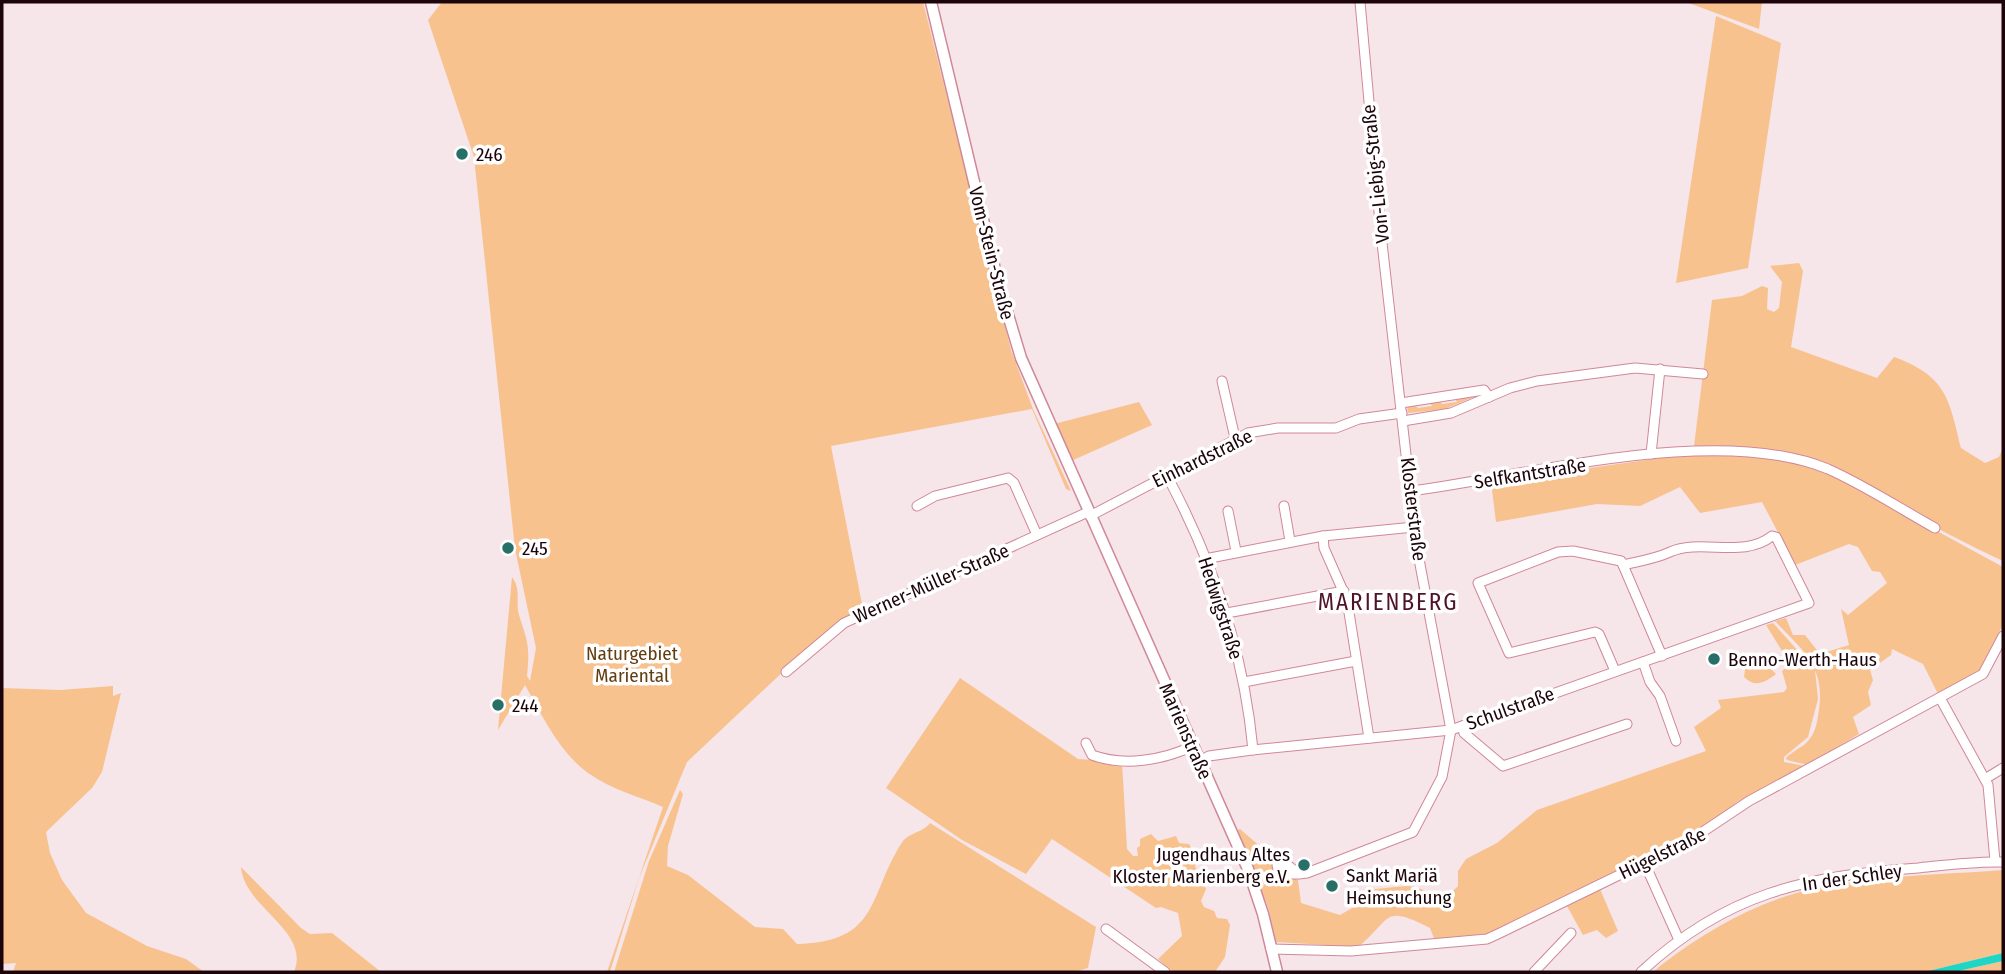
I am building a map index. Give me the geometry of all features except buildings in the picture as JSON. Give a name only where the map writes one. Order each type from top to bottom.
[{"type":"main road","name":"Vom-Stein-Straße","points":[[931,2],[1010,325],[1080,496]]},
{"type":"main road","name":"Marienstraße","points":[[1080,496],[1248,869],[1277,972]]},
{"type":"street","name":"Von-Liebig-Straße","points":[[1360,2],[1394,347]]},
{"type":"street","name":"Klosterstraße","points":[[1299,874],[1413,832],[1441,777],[1451,730],[1414,527],[1394,347]]},
{"type":"street","points":[[1402,412],[1451,413],[1537,381],[1612,369],[1660,369],[1703,374]]},
{"type":"street","points":[[1650,454],[1660,369]]},
{"type":"street","points":[[1222,381],[1235,438]]},
{"type":"street","points":[[1402,412],[1484,390],[1489,397]]},
{"type":"street","name":"Einhardstraße","points":[[1089,514],[1235,438],[1262,429],[1344,427],[1359,419],[1402,412]]},
{"type":"street","name":"Selfkantstraße","points":[[1410,491],[1650,454],[1704,450],[1798,461],[1826,469],[1935,528]]},
{"type":"street","name":"Hedwigstraße","points":[[1166,474],[1206,559],[1227,613],[1244,682],[1253,750]]},
{"type":"street","points":[[917,506],[935,496],[1008,478],[1014,483],[1037,535]]},
{"type":"street","points":[[1284,506],[1290,541]]},
{"type":"street","points":[[1227,511],[1236,551]]},
{"type":"street","name":"Werner-Müller-Straße","points":[[786,672],[844,622],[1089,514]]},
{"type":"street","points":[[1206,559],[1290,541],[1414,527]]},
{"type":"street","points":[[1323,536],[1327,556],[1344,591],[1369,738]]},
{"type":"street","name":"Schulstraße","points":[[1200,761],[1209,756],[1253,750],[1451,730],[1809,603],[1774,536],[1764,542],[1670,552],[1663,558],[1623,565]]},
{"type":"street","points":[[1615,671],[1599,634],[1595,632],[1509,653],[1478,583],[1558,552],[1573,551],[1621,561],[1662,656]]},
{"type":"street","points":[[1227,613],[1344,591]]},
{"type":"street","name":"Hügelstraße","points":[[1271,949],[1351,951],[1487,939],[1689,841],[1720,824],[1749,801],[1986,672],[2003,636]]},
{"type":"street","points":[[1244,682],[1356,661]]},
{"type":"street","points":[[1643,662],[1678,729],[1676,741]]},
{"type":"street","points":[[1940,698],[1985,779],[1999,861]]},
{"type":"street","points":[[1462,726],[1464,733],[1503,766],[1627,724]]},
{"type":"street","points":[[1086,744],[1092,755],[1099,758],[1143,760],[1159,760],[1193,746]]},
{"type":"street","points":[[1985,779],[2003,768]]},
{"type":"street","name":"In der Schley","points":[[1641,972],[1679,940],[1719,915],[1802,882],[1862,872],[1999,861]]},
{"type":"street","points":[[1644,862],[1679,940]]},
{"type":"street","points":[[1106,929],[1165,972]]},
{"type":"street","points":[[1534,972],[1571,933]]},
{"type":"green space","name":"Naturgebiet Mariental","points":[[442,2],[923,2],[1011,350],[1033,409],[1071,491],[1066,489],[1032,409],[831,446],[863,609],[840,620],[821,636],[687,762],[639,878],[610,972],[607,972],[663,807],[605,784],[588,773],[568,755],[525,685],[498,730],[512,577],[518,591],[518,610],[528,645],[527,676],[530,681],[536,648],[515,549],[474,157],[428,20]]},
{"type":"green space","points":[[1686,2],[1762,2],[1759,29]]},
{"type":"green space","points":[[1716,16],[1781,43],[1748,268],[1676,283]]},
{"type":"green space","points":[[1799,263],[1803,271],[1791,347],[1877,378],[1894,357],[1911,364],[1925,372],[1942,391],[1953,415],[1961,448],[1985,463],[1999,457],[2003,448],[2003,561],[1819,470],[1781,458],[1739,450],[1694,446],[1712,300],[1742,296],[1762,286],[1768,288],[1767,309],[1774,312],[1779,308],[1782,282],[1770,266]]},
{"type":"green space","points":[[1473,394],[1476,396],[1445,409],[1408,413],[1407,405],[1412,403],[1418,408],[1432,406],[1429,401],[1438,399],[1442,404],[1457,402],[1454,397]]},
{"type":"green space","points":[[1139,402],[1152,425],[1071,461],[1054,424]]},
{"type":"green space","points":[[1682,455],[1772,457],[1827,471],[2003,567],[2003,624],[1980,671],[1938,694],[1923,664],[1892,649],[1891,655],[1870,670],[1873,680],[1868,692],[1871,705],[1853,717],[1859,734],[1808,765],[1787,760],[1788,756],[1806,743],[1816,727],[1819,681],[1803,650],[1775,621],[1786,618],[1793,635],[1805,635],[1820,654],[1849,645],[1841,609],[1848,615],[1887,583],[1880,572],[1872,571],[1858,547],[1849,544],[1795,565],[1762,502],[1700,513],[1680,487],[1640,506],[1597,504],[1496,522],[1491,482]]},
{"type":"green space","points":[[1773,623],[1815,670],[1818,699],[1808,737],[1784,757],[1784,762],[1805,766],[1737,802],[1717,821],[1672,845],[1491,933],[1435,941],[1430,928],[1395,916],[1388,918],[1358,947],[1276,942],[1268,907],[1237,830],[1240,829],[1277,861],[1281,879],[1293,877],[1298,880],[1301,903],[1340,915],[1354,907],[1366,890],[1406,886],[1446,894],[1458,886],[1458,871],[1466,859],[1497,843],[1537,810],[1706,751],[1694,727],[1721,708],[1718,700],[1784,692],[1787,688],[1782,671],[1790,664],[1766,625]]},
{"type":"green space","points":[[1760,658],[1776,674],[1764,682],[1756,683],[1744,677],[1746,663]]},
{"type":"green space","points":[[960,678],[1078,759],[1122,762],[1127,849],[1133,856],[1138,856],[1140,839],[1151,834],[1158,841],[1176,836],[1179,843],[1189,844],[1198,859],[1195,866],[1206,889],[1201,901],[1204,907],[1214,911],[1217,918],[1227,919],[1230,925],[1225,957],[1215,972],[1173,972],[1158,959],[1182,936],[1178,913],[1156,908],[1052,839],[1026,874],[962,840],[886,788]]},
{"type":"green space","points":[[113,686],[113,696],[121,693],[102,772],[92,788],[46,832],[50,853],[62,880],[86,913],[147,946],[186,959],[204,972],[13,972],[16,963],[2,964],[2,688],[60,690]]},
{"type":"green space","points":[[680,790],[683,794],[668,846],[667,866],[688,875],[755,927],[783,929],[797,944],[824,941],[844,935],[868,913],[890,863],[904,840],[930,823],[1096,927],[1088,968],[1074,972],[614,972],[649,861]]},
{"type":"green space","points":[[241,867],[301,928],[310,934],[332,933],[381,972],[294,972],[297,957],[293,944],[253,895],[245,882]]},
{"type":"green space","points":[[2003,870],[2003,953],[1924,972],[1653,972],[1708,933],[1749,911],[1791,895],[1859,881]]},
{"type":"green space","points":[[1600,889],[1618,931],[1606,938],[1597,930],[1583,935],[1567,906]]},
{"type":"green space","points":[[2003,961],[2003,972],[1954,972]]},
{"type":"shaded area","points":[[2003,953],[2003,961],[1954,972],[1924,972]]},
{"type":"place","name":"246","points":[[462,154]]},
{"type":"place","name":"245","points":[[508,548]]},
{"type":"place","name":"Benno-Werth-Haus","points":[[1714,659]]},
{"type":"place","name":"244","points":[[498,705]]},
{"type":"place","name":"Jugendhaus Altes Kloster Marienberg e.V.","points":[[1304,865]]},
{"type":"place","name":"Sankt Mariä Heimsuchung","points":[[1332,886]]},
{"type":"district","name":"MARIENBERG","points":[[1388,602]]}]
